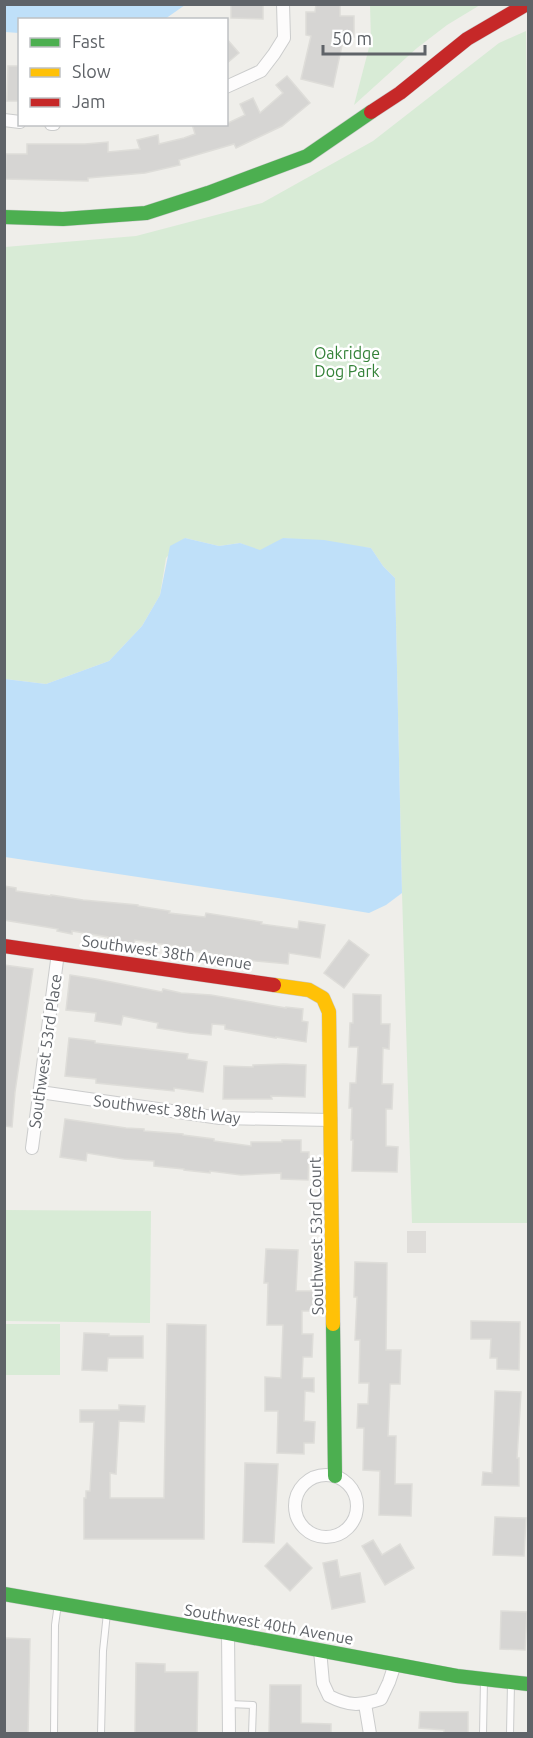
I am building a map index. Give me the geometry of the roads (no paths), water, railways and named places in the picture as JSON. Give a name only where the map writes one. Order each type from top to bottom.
[{"type":"street","points":[[228,86],[261,71],[274,54],[284,38],[283,4]]},
{"type":"street","points":[[4,217],[63,219],[146,213],[208,193],[307,156],[400,93],[467,39],[527,4]]},
{"type":"street","name":"Southwest 38th Avenue","points":[[4,946],[309,990],[323,998]]},
{"type":"street","name":"Southwest 53rd Place","points":[[32,1148],[58,953]]},
{"type":"street","name":"Southwest 53rd Court","points":[[323,998],[329,1012],[335,1476]]},
{"type":"street","name":"Southwest 38th Way","points":[[40,1092],[220,1118],[331,1120]]},
{"type":"street","points":[[335,1476],[352,1489],[357,1510],[348,1529],[328,1538],[318,1537],[309,1533],[302,1526],[295,1508],[296,1498],[300,1489],[315,1477],[335,1476]]},
{"type":"street","name":"Southwest 40th Avenue","points":[[4,1594],[395,1664],[528,1684]]},
{"type":"street","points":[[228,1633],[229,1734]]},
{"type":"street","points":[[320,1650],[323,1683],[329,1696],[345,1704],[365,1704],[381,1699],[395,1664]]},
{"type":"street","points":[[365,1704],[370,1734]]},
{"type":"lane","points":[[54,1734],[55,1625],[58,1603]]},
{"type":"lane","points":[[101,1734],[103,1651],[107,1612]]},
{"type":"lane","points":[[483,1734],[484,1679]]},
{"type":"lane","points":[[510,1734],[512,1682]]},
{"type":"lane","points":[[229,1704],[253,1705],[252,1734]]},
{"type":"water","points":[[5,4],[185,5],[166,18],[18,18],[18,33],[5,32]]},
{"type":"water","points":[[185,538],[219,546],[240,543],[260,550],[283,538],[324,540],[371,548],[383,566],[395,578],[402,893],[386,905],[369,913],[5,857],[5,679],[46,684],[109,661],[142,626],[160,595],[170,546]]},
{"type":"park label","name":"Oakridge Dog Park","points":[[347,362]]}]
